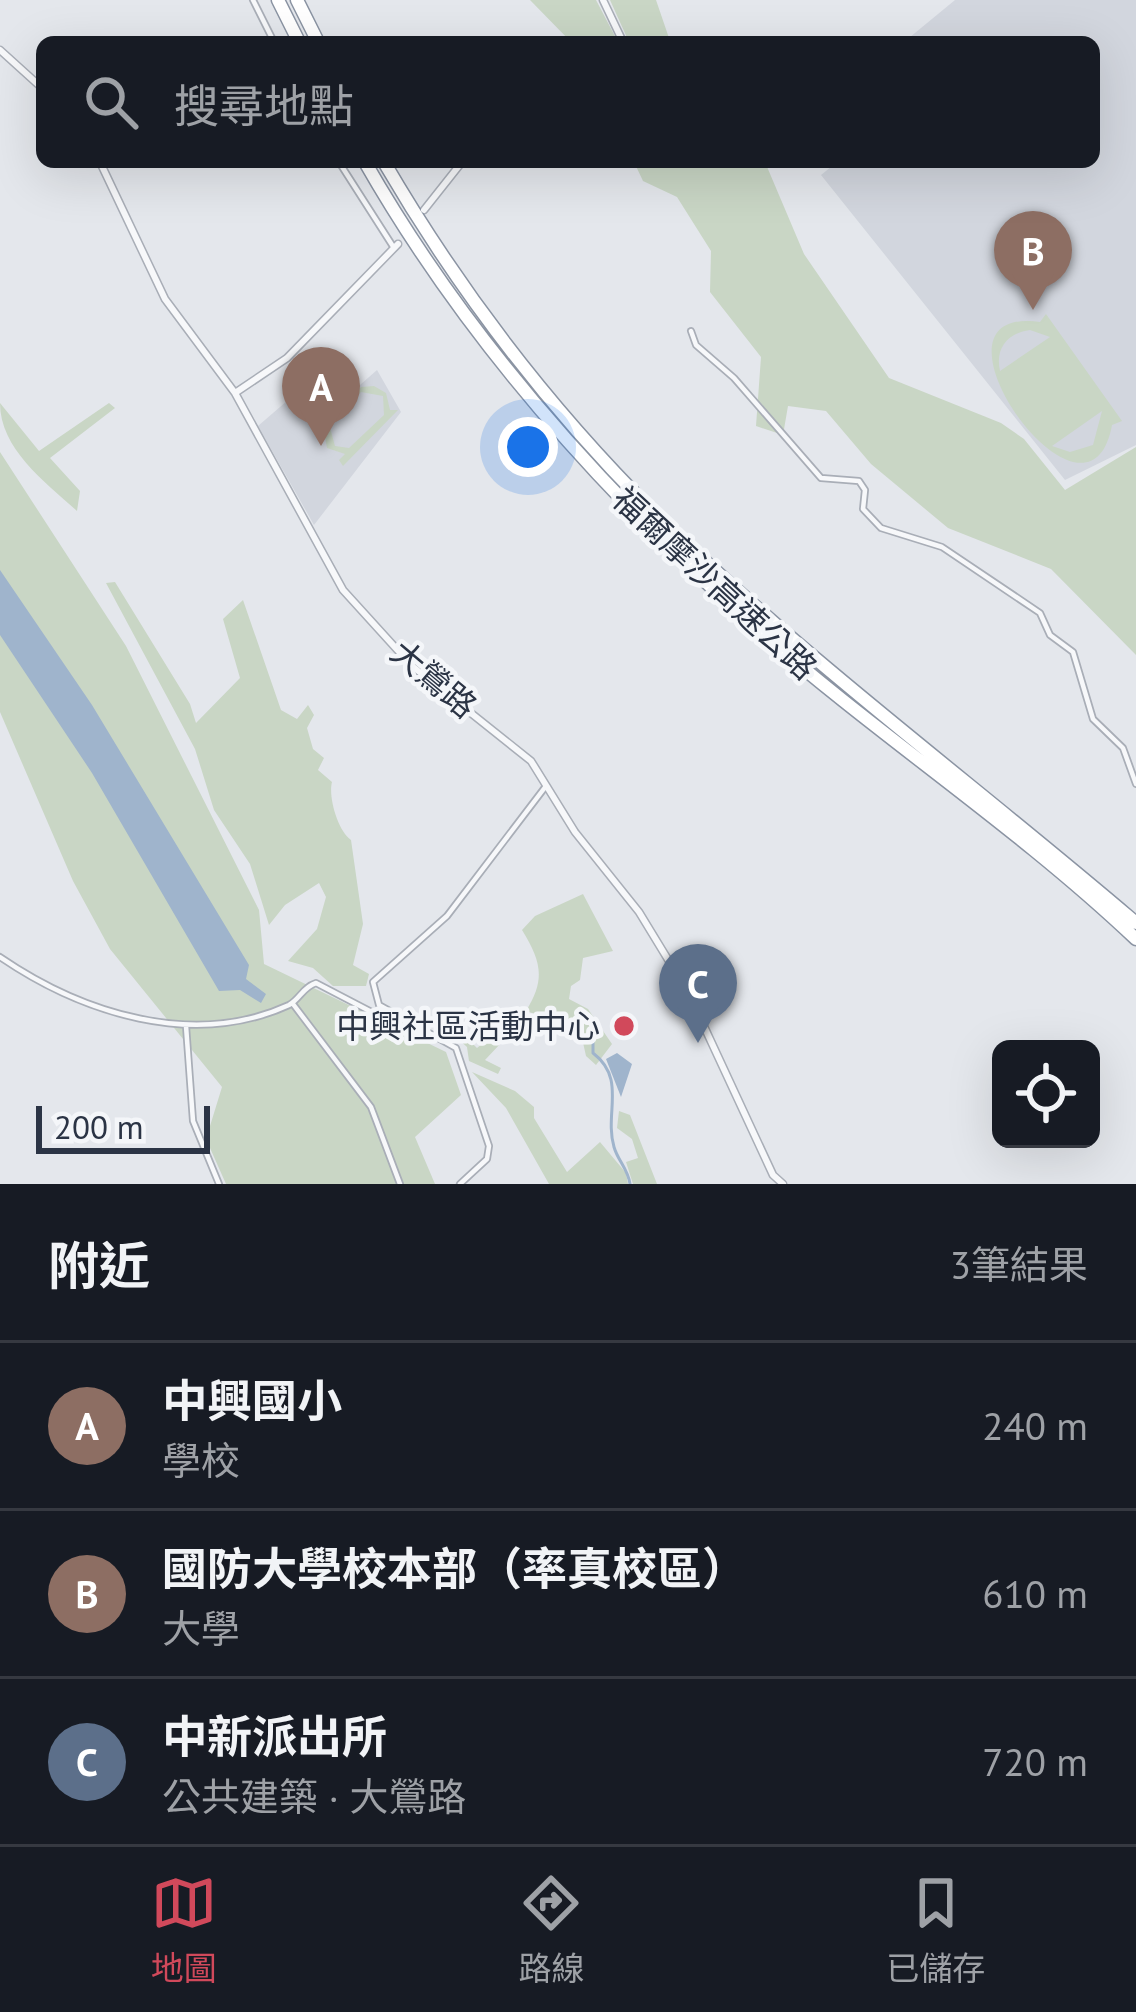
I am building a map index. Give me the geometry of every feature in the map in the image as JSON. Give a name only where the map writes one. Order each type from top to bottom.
[{"type":"highway","points":[[278,0],[296,36]]},
{"type":"highway","points":[[297,0],[315,36]]},
{"type":"highway","name":"福爾摩沙高速公路","points":[[369,168],[429,270],[478,336],[527,398],[627,504],[764,634],[1136,939]]},
{"type":"highway","name":"福爾摩沙高速公路","points":[[388,168],[445,260],[539,387],[693,550],[1136,923]]},
{"type":"street","points":[[253,0],[271,36]]},
{"type":"street","points":[[603,0],[620,36]]},
{"type":"street","points":[[0,50],[36,83]]},
{"type":"street","name":"大鶯路","points":[[103,168],[165,299],[235,393],[350,599],[412,666],[522,751],[638,912],[682,983],[773,1175],[783,1184]]},
{"type":"street","points":[[235,393],[287,358],[396,246],[343,168]]},
{"type":"street","points":[[424,210],[457,168]]},
{"type":"street","points":[[691,331],[696,345],[734,378],[821,478],[859,482],[865,490],[863,509],[880,528],[942,547],[1040,613],[1050,635],[1073,652],[1093,719],[1123,748],[1136,784]]},
{"type":"street","points":[[460,1184],[487,1159],[489,1146],[460,1056],[452,1044],[394,1016],[376,1001],[376,976],[447,916],[546,786]]},
{"type":"street","points":[[0,957],[67,996],[125,1016],[186,1026],[293,1004],[316,983],[387,1020],[394,1016]]},
{"type":"street","points":[[293,1004],[371,1107],[400,1184]]},
{"type":"street","points":[[186,1026],[194,1120],[219,1184]]},
{"type":"shaded area","points":[[955,0],[1136,0],[1136,445],[1065,480],[821,175],[830,168],[1100,168],[1100,36],[911,36]]},
{"type":"shaded area","points":[[377,370],[401,412],[314,525],[258,426],[295,394],[319,421]]},
{"type":"green space","points":[[530,0],[596,0],[615,36],[565,36]]},
{"type":"green space","points":[[610,0],[656,0],[668,36],[626,36]]},
{"type":"green space","points":[[637,168],[768,168],[804,254],[889,378],[1001,423],[1024,439],[1065,490],[1136,447],[1136,655],[1051,569],[948,528],[871,464],[826,411],[788,406],[783,435],[756,426],[761,357],[710,292],[711,251],[677,197],[643,181]]},
{"type":"green space","points":[[1046,314],[1122,421],[1112,425],[1097,457],[1072,462],[1044,445],[1017,416],[998,381],[992,348],[1004,326],[1040,322]],"holes":[[[1030,330],[1050,337],[1000,371],[1004,343]],[[1102,411],[1093,445],[1070,452],[1052,446]]]},
{"type":"green space","points":[[374,386],[386,393],[390,410],[398,410],[343,466],[339,460],[345,454],[327,448],[323,426],[361,387]],"holes":[[[361,392],[383,396],[384,415],[349,448],[335,446],[329,424]]]},
{"type":"green space","points":[[0,403],[39,451],[109,403],[115,408],[50,458],[80,491],[77,511],[16,450]]},
{"type":"green space","points":[[0,452],[126,646],[259,910],[264,964],[446,1052],[461,1095],[415,1137],[435,1184],[226,1184],[206,1139],[222,1087],[110,949],[73,881],[0,712]]},
{"type":"green space","points":[[115,582],[190,704],[196,723],[240,678],[223,619],[243,600],[281,710],[297,719],[308,705],[314,715],[307,728],[313,749],[324,758],[318,770],[332,782],[335,813],[351,840],[363,924],[353,965],[369,974],[366,986],[333,986],[313,968],[288,961],[317,929],[326,897],[319,883],[285,905],[269,925],[250,864],[214,810],[195,749],[106,583]]},
{"type":"green space","points":[[583,894],[613,951],[583,958],[580,980],[571,986],[569,999],[588,1009],[612,1044],[596,1065],[586,1056],[580,1029],[526,1011],[539,970],[522,930],[535,916]]},
{"type":"green space","points":[[499,1030],[501,1043],[485,1060],[501,1068],[498,1074],[469,1061],[467,1047],[456,1037],[463,1034],[477,1048]]},
{"type":"green space","points":[[472,1072],[515,1091],[534,1107],[534,1118],[567,1172],[600,1142],[626,1173],[628,1184],[549,1184],[506,1108]]},
{"type":"green space","points":[[619,1111],[630,1115],[657,1184],[633,1184],[626,1162],[638,1158],[632,1139],[617,1128]]},
{"type":"water","points":[[0,570],[92,705],[249,965],[246,979],[266,994],[261,1003],[240,990],[219,991],[92,773],[0,635]]},
{"type":"water","points":[[617,1053],[632,1064],[621,1097],[606,1059]]},
{"type":"waterway","points":[[593,1037],[593,1053],[612,1085],[614,1147],[630,1184]]},
{"type":"place","name":"國防大學校本部（率真校區）","points":[[1033,310]]},
{"type":"place","name":"中興國小","points":[[321,446]]},
{"type":"place","name":"中興社區活動中心","points":[[624,1026]]},
{"type":"place","name":"中新派出所","points":[[698,1043]]}]
